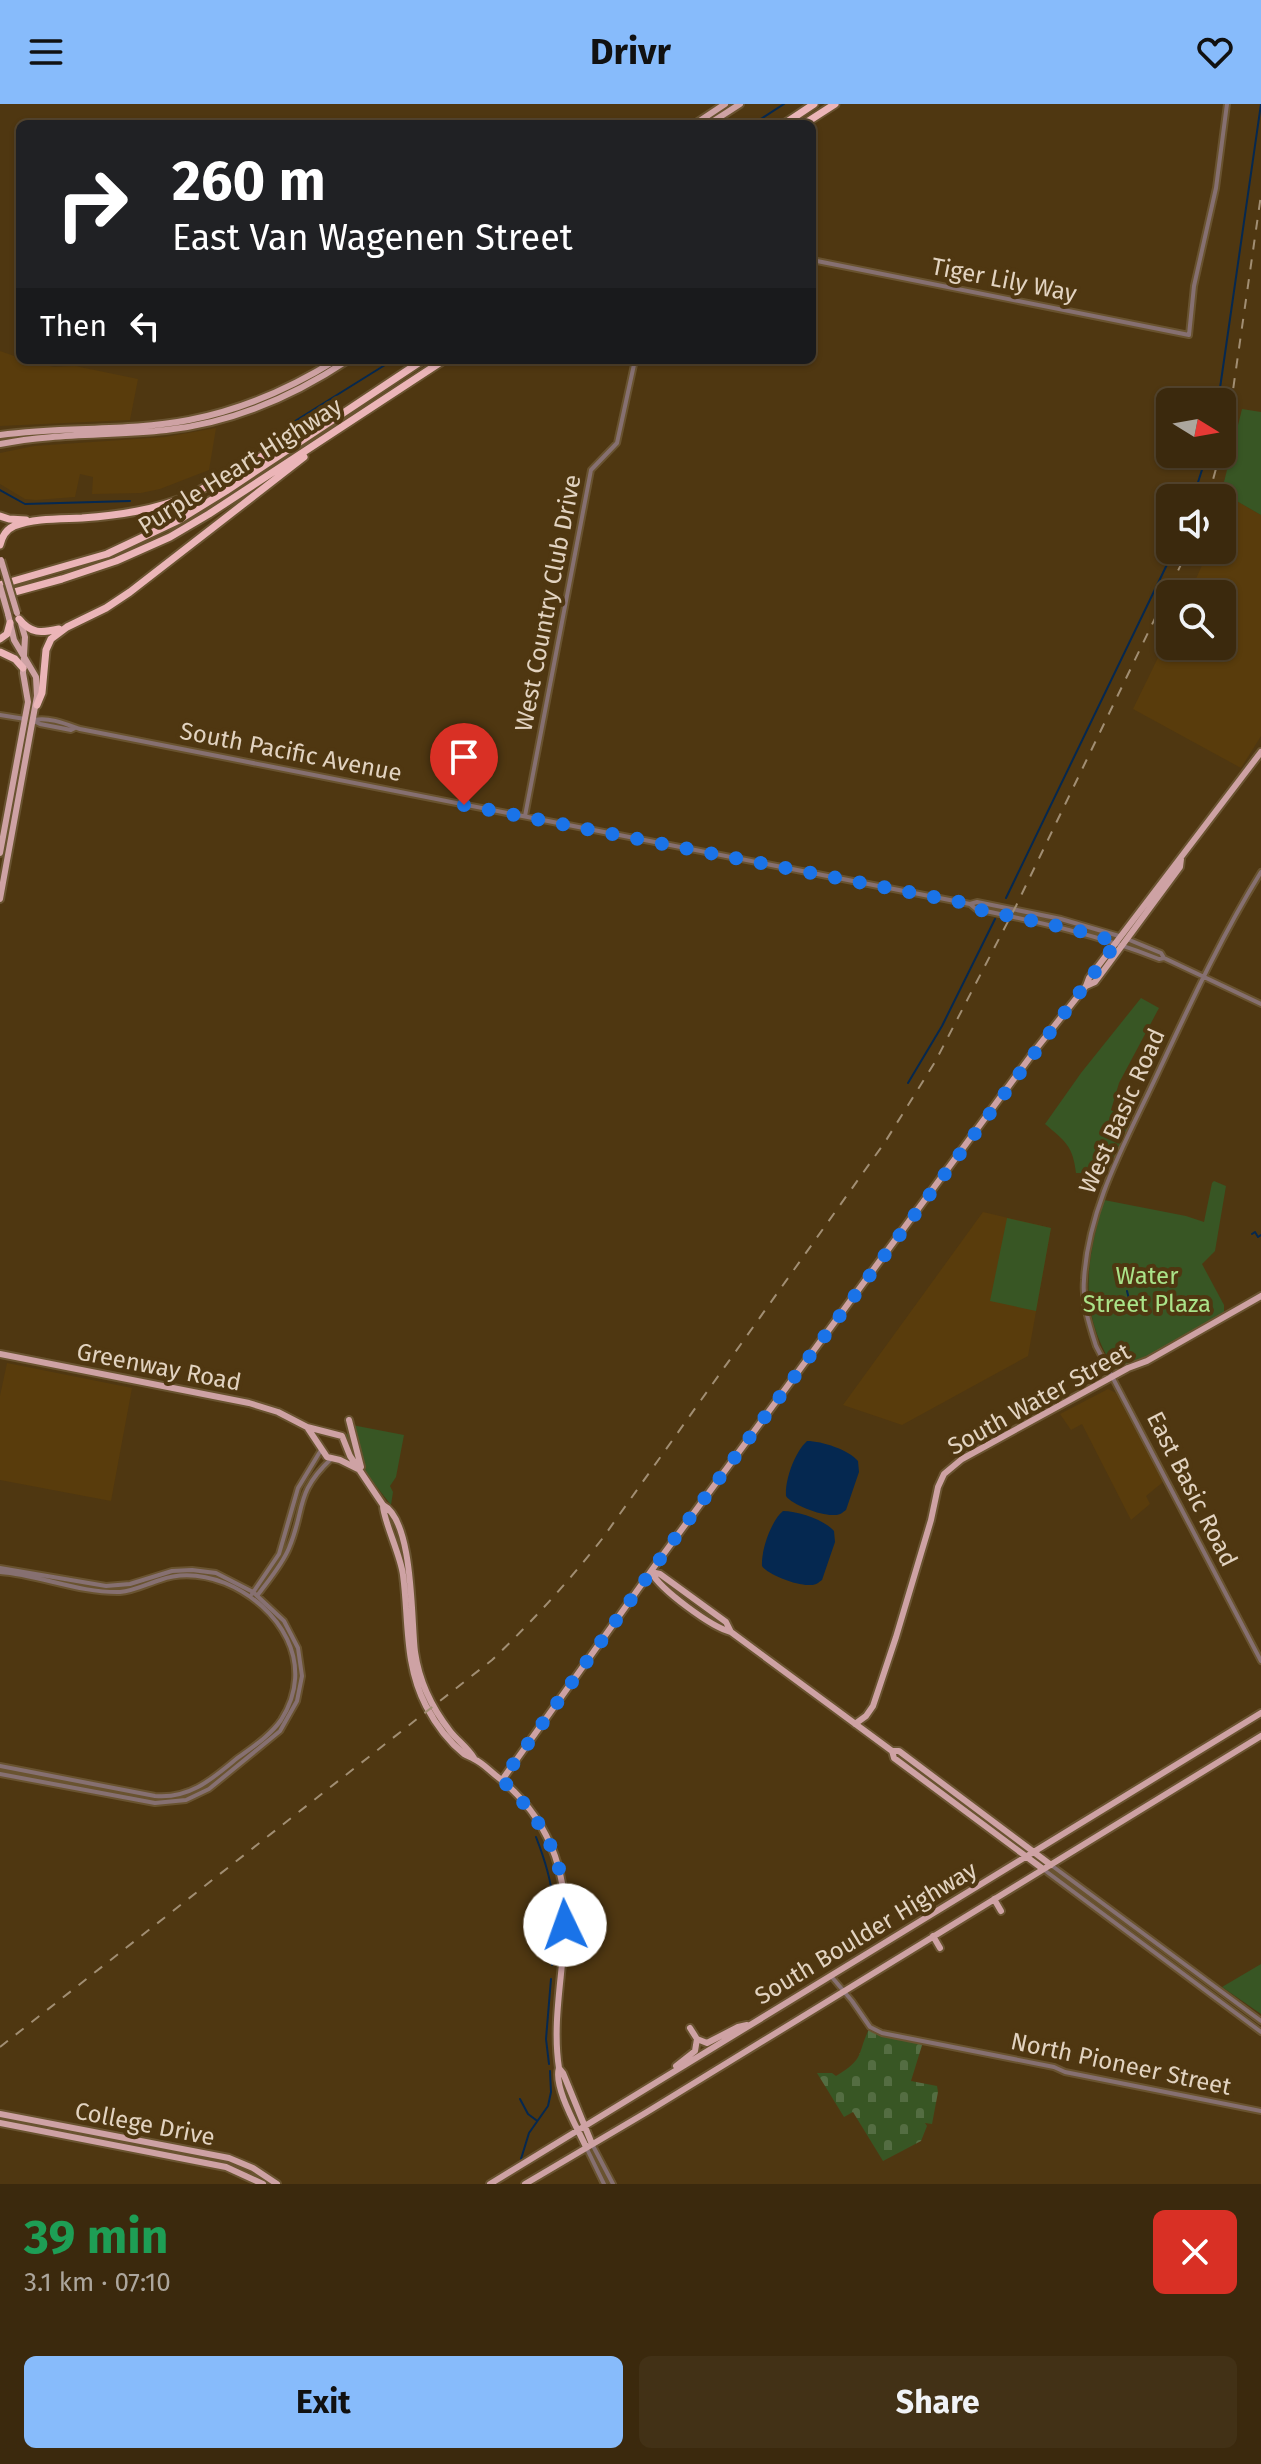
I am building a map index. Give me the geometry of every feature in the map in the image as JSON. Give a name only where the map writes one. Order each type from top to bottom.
[{"type":"highway","points":[[790,120],[814,104]]},
{"type":"highway","points":[[810,120],[835,104]]},
{"type":"highway","name":"Purple Heart Highway","points":[[0,586],[96,557],[157,531],[226,491],[417,364]]},
{"type":"highway","name":"Purple Heart Highway","points":[[0,596],[91,570],[170,537],[438,364]]},
{"type":"highway","points":[[0,516],[36,521],[132,513],[161,507],[197,492],[337,416]]},
{"type":"highway","points":[[37,705],[42,693],[47,646],[53,636],[130,592],[357,417]]},
{"type":"highway","points":[[0,545],[10,528],[36,521]]},
{"type":"highway","points":[[18,616],[27,628],[37,632],[67,627]]},
{"type":"highway","points":[[0,639],[8,632],[9,619]]},
{"type":"highway","points":[[0,652],[17,660],[23,668]]},
{"type":"main road","points":[[701,120],[725,104]]},
{"type":"main road","points":[[715,120],[740,104]]},
{"type":"main road","points":[[0,435],[36,429],[198,425],[232,416],[338,364]]},
{"type":"main road","points":[[0,444],[146,428],[215,414],[277,395]]},
{"type":"main road","points":[[198,425],[215,414]]},
{"type":"main road","points":[[81,427],[81,436]]},
{"type":"main road","points":[[0,853],[28,698],[23,668],[25,637],[1,557]]},
{"type":"main road","points":[[0,586],[12,637],[36,677],[37,705],[0,899]]},
{"type":"main road","points":[[502,1780],[1036,1049],[1086,986],[1095,982],[1261,752]]},
{"type":"main road","name":"South Water Street","points":[[855,1724],[873,1706],[944,1474],[962,1459],[1147,1361],[1261,1296]]},
{"type":"main road","name":"Greenway Road","points":[[0,1354],[249,1403],[330,1433]]},
{"type":"main road","points":[[349,1420],[360,1472]]},
{"type":"main road","name":"Greenway Road","points":[[307,1427],[321,1448]]},
{"type":"main road","points":[[360,1472],[345,1461],[333,1459],[321,1448],[323,1438],[330,1433],[342,1436],[360,1472],[395,1519],[407,1555],[412,1586],[415,1652],[424,1684],[445,1724],[474,1758],[523,1801],[552,1846],[560,1873],[565,1913],[557,2074],[589,2145]]},
{"type":"main road","points":[[333,1459],[343,1455],[347,1448]]},
{"type":"main road","points":[[651,1572],[656,1581],[692,1609],[721,1630],[731,1632],[892,1751],[899,1751],[1051,1865]]},
{"type":"main road","name":"South Boulder Highway","points":[[490,2184],[1261,1713]]},
{"type":"main road","name":"South Boulder Highway","points":[[525,2184],[1261,1736]]},
{"type":"main road","points":[[892,1751],[894,1758],[1043,1869]]},
{"type":"main road","points":[[994,1899],[1001,1911]]},
{"type":"main road","points":[[933,1936],[940,1948]]},
{"type":"main road","points":[[690,2028],[697,2039],[707,2043],[738,2027],[753,2024]]},
{"type":"main road","points":[[663,2078],[695,2051],[697,2039]]},
{"type":"main road","name":"College Drive","points":[[0,2114],[229,2158],[249,2166],[266,2182]]},
{"type":"main road","name":"College Drive","points":[[0,2123],[222,2166],[277,2184]]},
{"type":"main road","points":[[152,2143],[152,2152]]},
{"type":"main road","points":[[222,2166],[227,2163],[245,2169],[249,2166]]},
{"type":"street","name":"Tiger Lily Way","points":[[816,261],[1189,335],[1196,271],[1216,188],[1227,104]]},
{"type":"street","name":"West Country Club Drive","points":[[525,816],[591,470],[617,443],[634,364]]},
{"type":"street","name":"South Pacific Avenue","points":[[0,715],[970,904],[976,909],[1122,941],[1261,1004]]},
{"type":"street","name":"West Basic Road","points":[[1113,1377],[1096,1346],[1085,1310],[1084,1280],[1090,1236],[1108,1180],[1233,918],[1261,872]]},
{"type":"street","name":"East Basic Road","points":[[1113,1377],[1261,1661]]},
{"type":"street","points":[[253,1597],[279,1554],[298,1488],[321,1448]]},
{"type":"street","points":[[253,1597],[287,1555],[307,1486],[320,1467],[333,1459]]},
{"type":"street","points":[[0,1570],[106,1586],[130,1584],[172,1571],[200,1571],[227,1578],[284,1621],[298,1648],[302,1676],[297,1701],[287,1722],[275,1737],[209,1789],[178,1802],[155,1803],[0,1774]]},
{"type":"street","points":[[0,1766],[162,1797],[180,1795],[207,1783],[275,1728],[287,1709],[293,1690],[295,1669],[289,1642],[272,1616],[253,1597]]},
{"type":"street","points":[[1051,1865],[1261,2021]]},
{"type":"street","points":[[1043,1869],[1261,2032]]},
{"type":"street","points":[[1132,1935],[1137,1929]]},
{"type":"street","points":[[1172,1965],[1177,1959]]},
{"type":"street","name":"North Pioneer Street","points":[[831,1976],[870,2027],[882,2033],[1261,2111]]},
{"type":"street","points":[[1245,2020],[1247,2011]]},
{"type":"street","points":[[1245,2020],[1253,2015]]},
{"type":"street","points":[[589,2145],[604,2184]]},
{"type":"street","points":[[589,2145],[613,2184]]},
{"type":"shaded area","points":[[0,351],[16,357],[16,364],[75,366],[138,379],[130,420],[0,426]]},
{"type":"shaded area","points":[[216,428],[209,470],[160,489],[141,493],[92,494],[93,477],[80,474],[75,497],[36,500],[25,499],[0,484],[0,453],[34,446],[165,437]]},
{"type":"shaded area","points":[[1236,501],[1261,515],[1261,736],[1241,768],[1133,709],[1157,660],[1236,660],[1236,580],[1195,580],[1203,564],[1236,564]]},
{"type":"shaded area","points":[[983,1212],[1051,1228],[1028,1356],[902,1425],[843,1405]]},
{"type":"shaded area","points":[[7,1363],[132,1388],[111,1501],[0,1480],[0,1396]]},
{"type":"shaded area","points":[[1108,1389],[1116,1393],[1163,1482],[1146,1496],[1150,1504],[1131,1520],[1082,1424],[1071,1430],[1060,1414]]},
{"type":"green space","points":[[1242,409],[1261,412],[1261,515],[1236,501],[1236,484],[1224,482],[1227,468],[1236,468],[1236,433]]},
{"type":"green space","points":[[1141,998],[1159,1008],[1119,1083],[1111,1110],[1130,1122],[1106,1173],[1076,1173],[1067,1145],[1045,1124]]},
{"type":"green space","name":"Water Street Plaza","points":[[1214,1181],[1226,1186],[1215,1251],[1202,1264],[1224,1305],[1224,1313],[1155,1355],[1115,1369],[1095,1327],[1088,1286],[1093,1245],[1104,1200],[1204,1222]]},
{"type":"green space","points":[[1007,1218],[1051,1228],[1036,1311],[990,1301]]},
{"type":"green space","points":[[352,1425],[404,1435],[396,1477],[390,1486],[393,1492],[391,1505],[342,1443]]},
{"type":"green space","points":[[1261,1964],[1261,2014],[1222,1987]]},
{"type":"green space","points":[[870,2027],[882,2033],[923,2042],[911,2081],[937,2086],[938,2092],[932,2124],[925,2123],[927,2126],[921,2141],[883,2161],[853,2112],[844,2117],[817,2073],[836,2076],[852,2065]]},
{"type":"water","points":[[807,1441],[835,1447],[858,1461],[859,1472],[846,1510],[841,1514],[815,1512],[786,1496],[792,1466]]},
{"type":"water","points":[[783,1511],[811,1517],[834,1531],[835,1542],[822,1580],[817,1584],[791,1582],[762,1566],[768,1536]]},
{"type":"waterway","points":[[759,120],[784,104]]},
{"type":"waterway","points":[[1220,388],[1261,104]]},
{"type":"waterway","points":[[287,426],[387,364]]},
{"type":"waterway","points":[[1197,484],[1203,468]]},
{"type":"waterway","points":[[0,490],[25,504],[130,501]]},
{"type":"waterway","points":[[1006,898],[1167,564]]},
{"type":"waterway","points":[[908,1083],[942,1026],[995,919]]},
{"type":"waterway","points":[[1252,1234],[1261,1235]]},
{"type":"waterway","points":[[1127,1291],[1131,1307]]},
{"type":"waterway","points":[[1114,1357],[1122,1360]]},
{"type":"waterway","points":[[536,1837],[548,1871],[553,1900],[552,1965]]},
{"type":"waterway","points":[[549,2064],[546,2039],[551,1979]]},
{"type":"waterway","points":[[521,2159],[529,2133],[548,2106],[550,2071]]},
{"type":"waterway","points":[[520,2099],[528,2114],[536,2120]]},
{"type":"railway","points":[[1233,388],[1261,195]]},
{"type":"railway","points":[[1212,484],[1216,468]]},
{"type":"railway","points":[[0,2047],[492,1660],[549,1601],[602,1539],[885,1142],[935,1062],[1016,906],[1181,564]]},
{"type":"route","points":[[464,805],[970,904],[976,909],[1072,929],[1117,942],[678,1534],[502,1780],[530,1809],[552,1846],[563,1885],[565,1925]]}]
